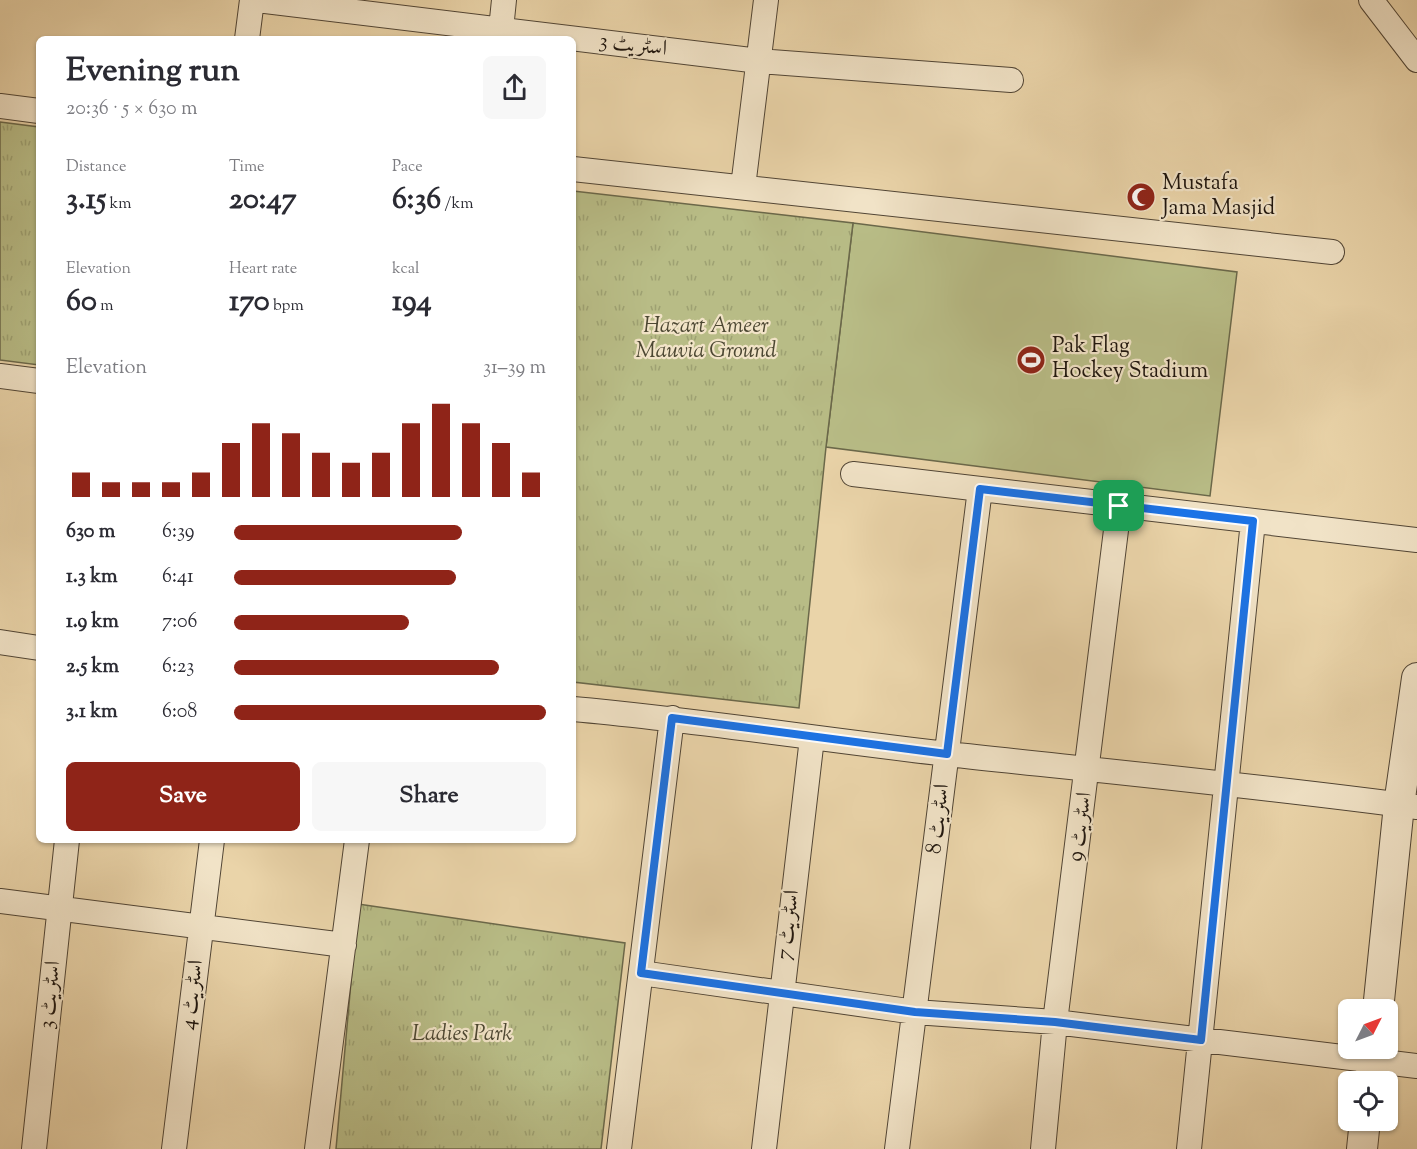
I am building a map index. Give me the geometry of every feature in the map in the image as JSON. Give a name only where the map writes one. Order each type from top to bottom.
[{"type":"street","points":[[248,36],[252,0]]},
{"type":"street","name":"اسٹریٹ 3","points":[[257,0],[519,36]]},
{"type":"street","points":[[500,34],[504,0]]},
{"type":"street","points":[[743,187],[766,0]]},
{"type":"street","points":[[1371,0],[1417,60]]},
{"type":"street","name":"اسٹریٹ 3","points":[[576,42],[759,61],[1011,80]]},
{"type":"street","points":[[0,106],[36,111]]},
{"type":"street","points":[[576,169],[1332,252]]},
{"type":"street","points":[[0,376],[36,381]]},
{"type":"street","points":[[853,474],[1417,540]]},
{"type":"street","name":"اسٹریٹ 8","points":[[897,1149],[980,489]]},
{"type":"street","name":"اسٹریٹ 9","points":[[1042,1149],[1055,1022],[1089,769],[1119,506]]},
{"type":"street","points":[[1189,1149],[1253,521]]},
{"type":"street","points":[[0,642],[36,648]]},
{"type":"street","points":[[1380,999],[1408,806],[1417,678]]},
{"type":"street","points":[[576,709],[672,718],[812,738],[1227,783],[1408,806]]},
{"type":"street","points":[[619,1149],[672,718]]},
{"type":"street","name":"اسٹریٹ 7","points":[[764,1149],[780,991],[812,738]]},
{"type":"street","name":"اسٹریٹ 3","points":[[34,1149],[67,843]]},
{"type":"street","name":"اسٹریٹ 4","points":[[174,1149],[212,843]]},
{"type":"street","points":[[317,1149],[357,843]]},
{"type":"street","points":[[0,901],[344,945]]},
{"type":"street","points":[[641,973],[915,1012],[1055,1022],[1373,1064],[1417,1066]]},
{"type":"street","points":[[1362,1149],[1364,1131]]},
{"type":"green space","points":[[0,122],[36,127],[36,365],[0,360]]},
{"type":"green space","name":"Hazart Ameer Mauvia Ground","points":[[576,191],[853,223],[826,447],[799,708],[576,682]]},
{"type":"green space","name":"Pak Flag Hockey Stadium","points":[[853,223],[1237,272],[1210,496],[826,447]]},
{"type":"green space","name":"Ladies Park","points":[[358,904],[625,943],[601,1149],[336,1149]]},
{"type":"place","name":"Mustafa Jama Masjid","points":[[1141,197]]},
{"type":"place","name":"Pak Flag Hockey Stadium","points":[[1031,360]]},
{"type":"route","points":[[980,489],[1119,506],[1253,521],[1201,1040],[1055,1022],[915,1012],[641,973],[672,718],[947,754],[980,489]]}]
